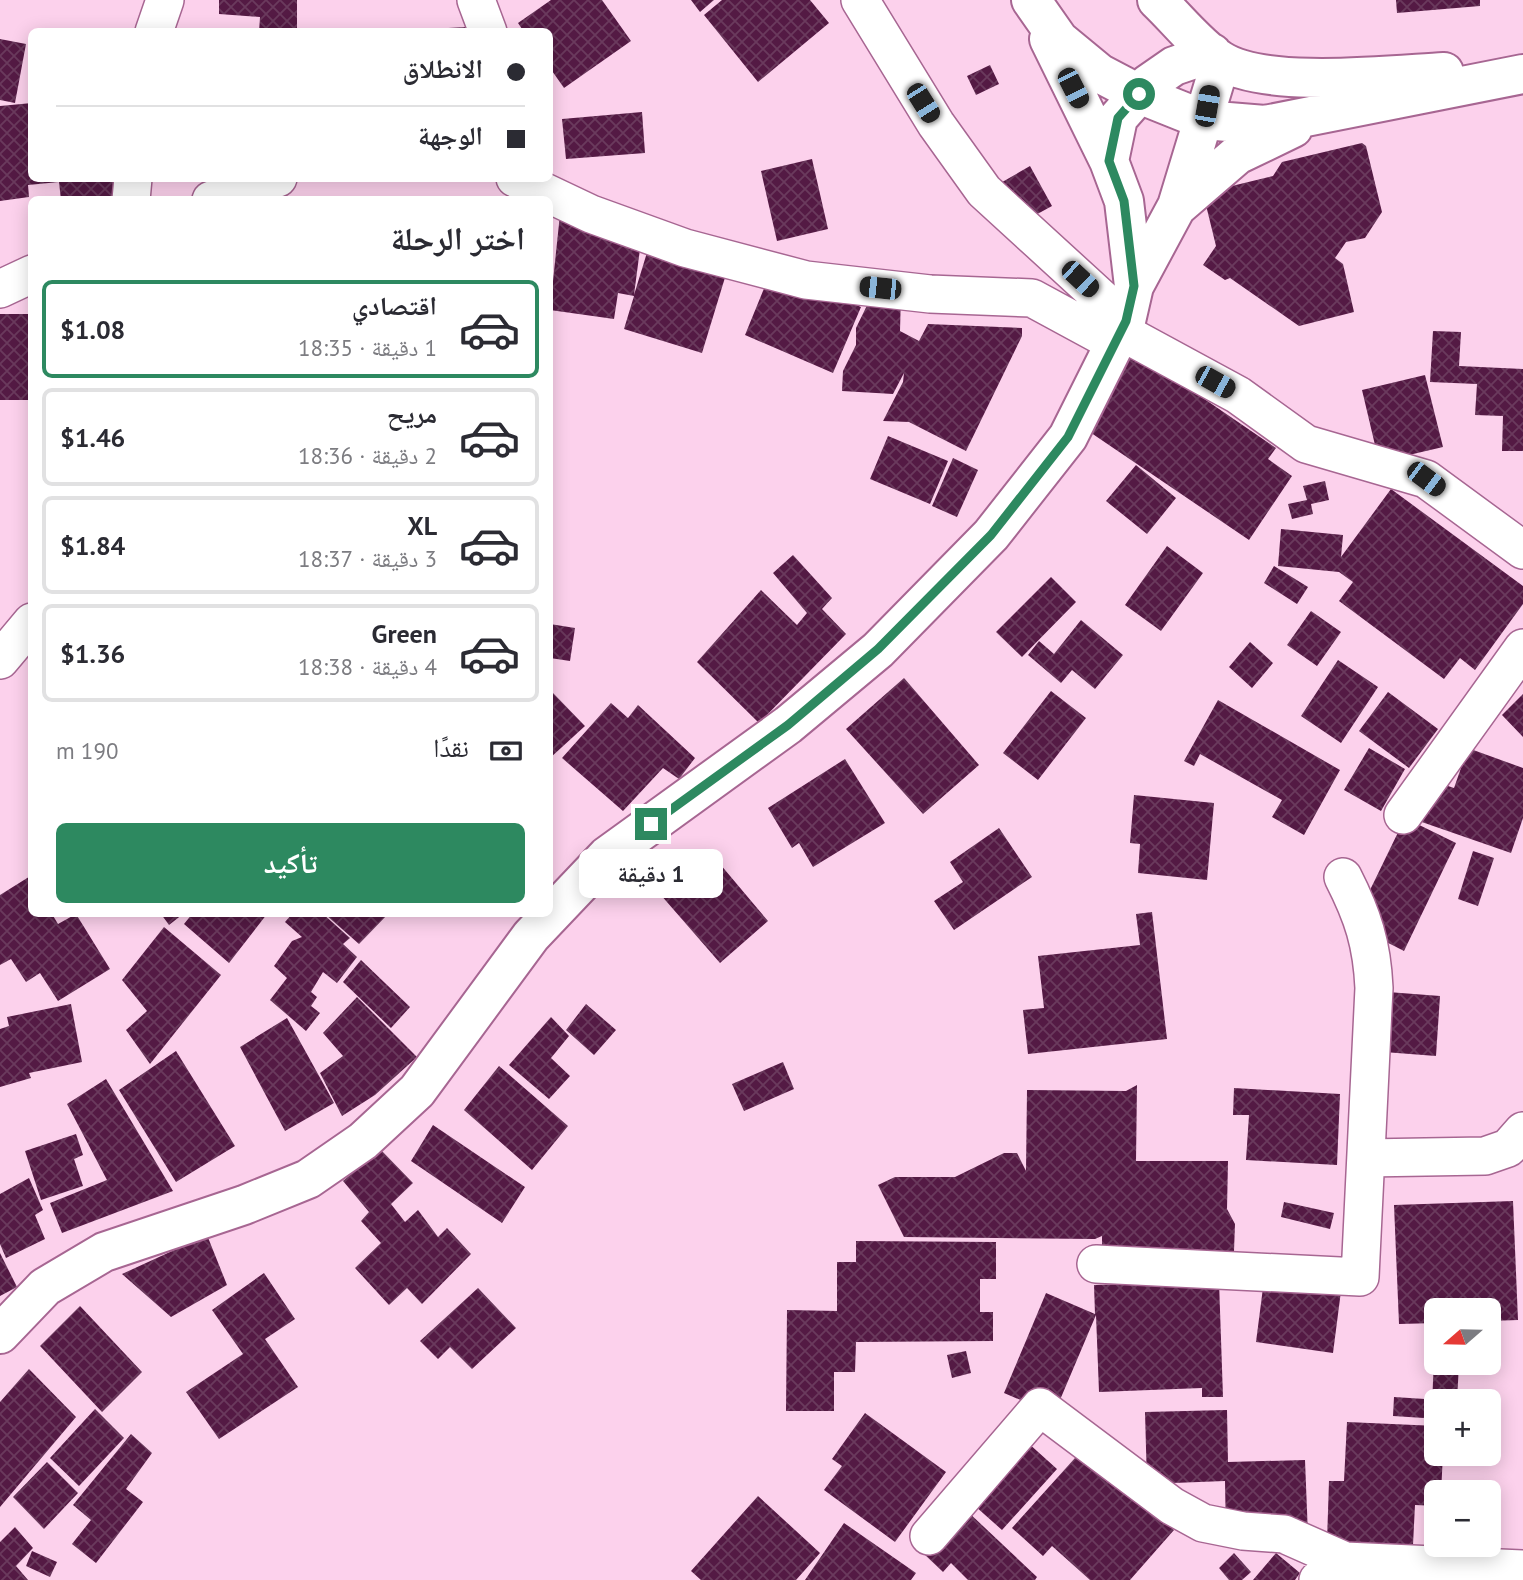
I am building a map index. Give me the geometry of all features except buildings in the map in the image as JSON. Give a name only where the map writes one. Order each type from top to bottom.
[{"type":"main road","points":[[1030,0],[1109,161],[1124,201],[1124,320]]},
{"type":"main road","points":[[1030,0],[1059,40],[1100,73],[1139,94],[1204,120],[1265,125],[1314,118],[1523,74]]},
{"type":"main road","points":[[1157,0],[1216,57],[1277,75],[1316,78],[1523,68]]},
{"type":"main road","points":[[1109,161],[1118,118],[1147,84],[1174,66],[1216,57]]},
{"type":"main road","points":[[553,913],[607,856],[788,725],[878,649],[991,535],[1068,437],[1177,206],[1204,120],[1216,57]]},
{"type":"main road","points":[[1177,206],[1237,155],[1314,118]]},
{"type":"main road","points":[[0,1334],[45,1287],[104,1252],[244,1205],[308,1178],[363,1141],[416,1091],[531,936],[549,917]]},
{"type":"street","points":[[155,28],[165,0]]},
{"type":"street","points":[[476,0],[486,28]]},
{"type":"street","points":[[860,0],[936,124],[984,191],[1124,320],[1238,395],[1306,444],[1426,479],[1523,550]]},
{"type":"street","points":[[223,196],[266,182]]},
{"type":"street","points":[[529,182],[546,187],[591,214],[685,248],[806,280],[930,294],[1032,298],[1124,320]]},
{"type":"street","points":[[0,289],[28,276]]},
{"type":"street","points":[[0,660],[28,627]]},
{"type":"street","points":[[1403,815],[1523,648]]},
{"type":"street","points":[[1096,1264],[1360,1277],[1374,988],[1373,950],[1361,912],[1343,877]]},
{"type":"street","points":[[1366,1158],[1485,1156],[1508,1148],[1523,1130]]},
{"type":"street","points":[[929,1536],[1040,1407],[1172,1506],[1203,1523],[1243,1531],[1284,1534],[1331,1570],[1523,1569]]},
{"type":"route","points":[[651,824],[788,725],[878,649],[991,535],[1068,437],[1126,321],[1134,286],[1131,242],[1124,201],[1109,161],[1118,118],[1139,94]]}]
